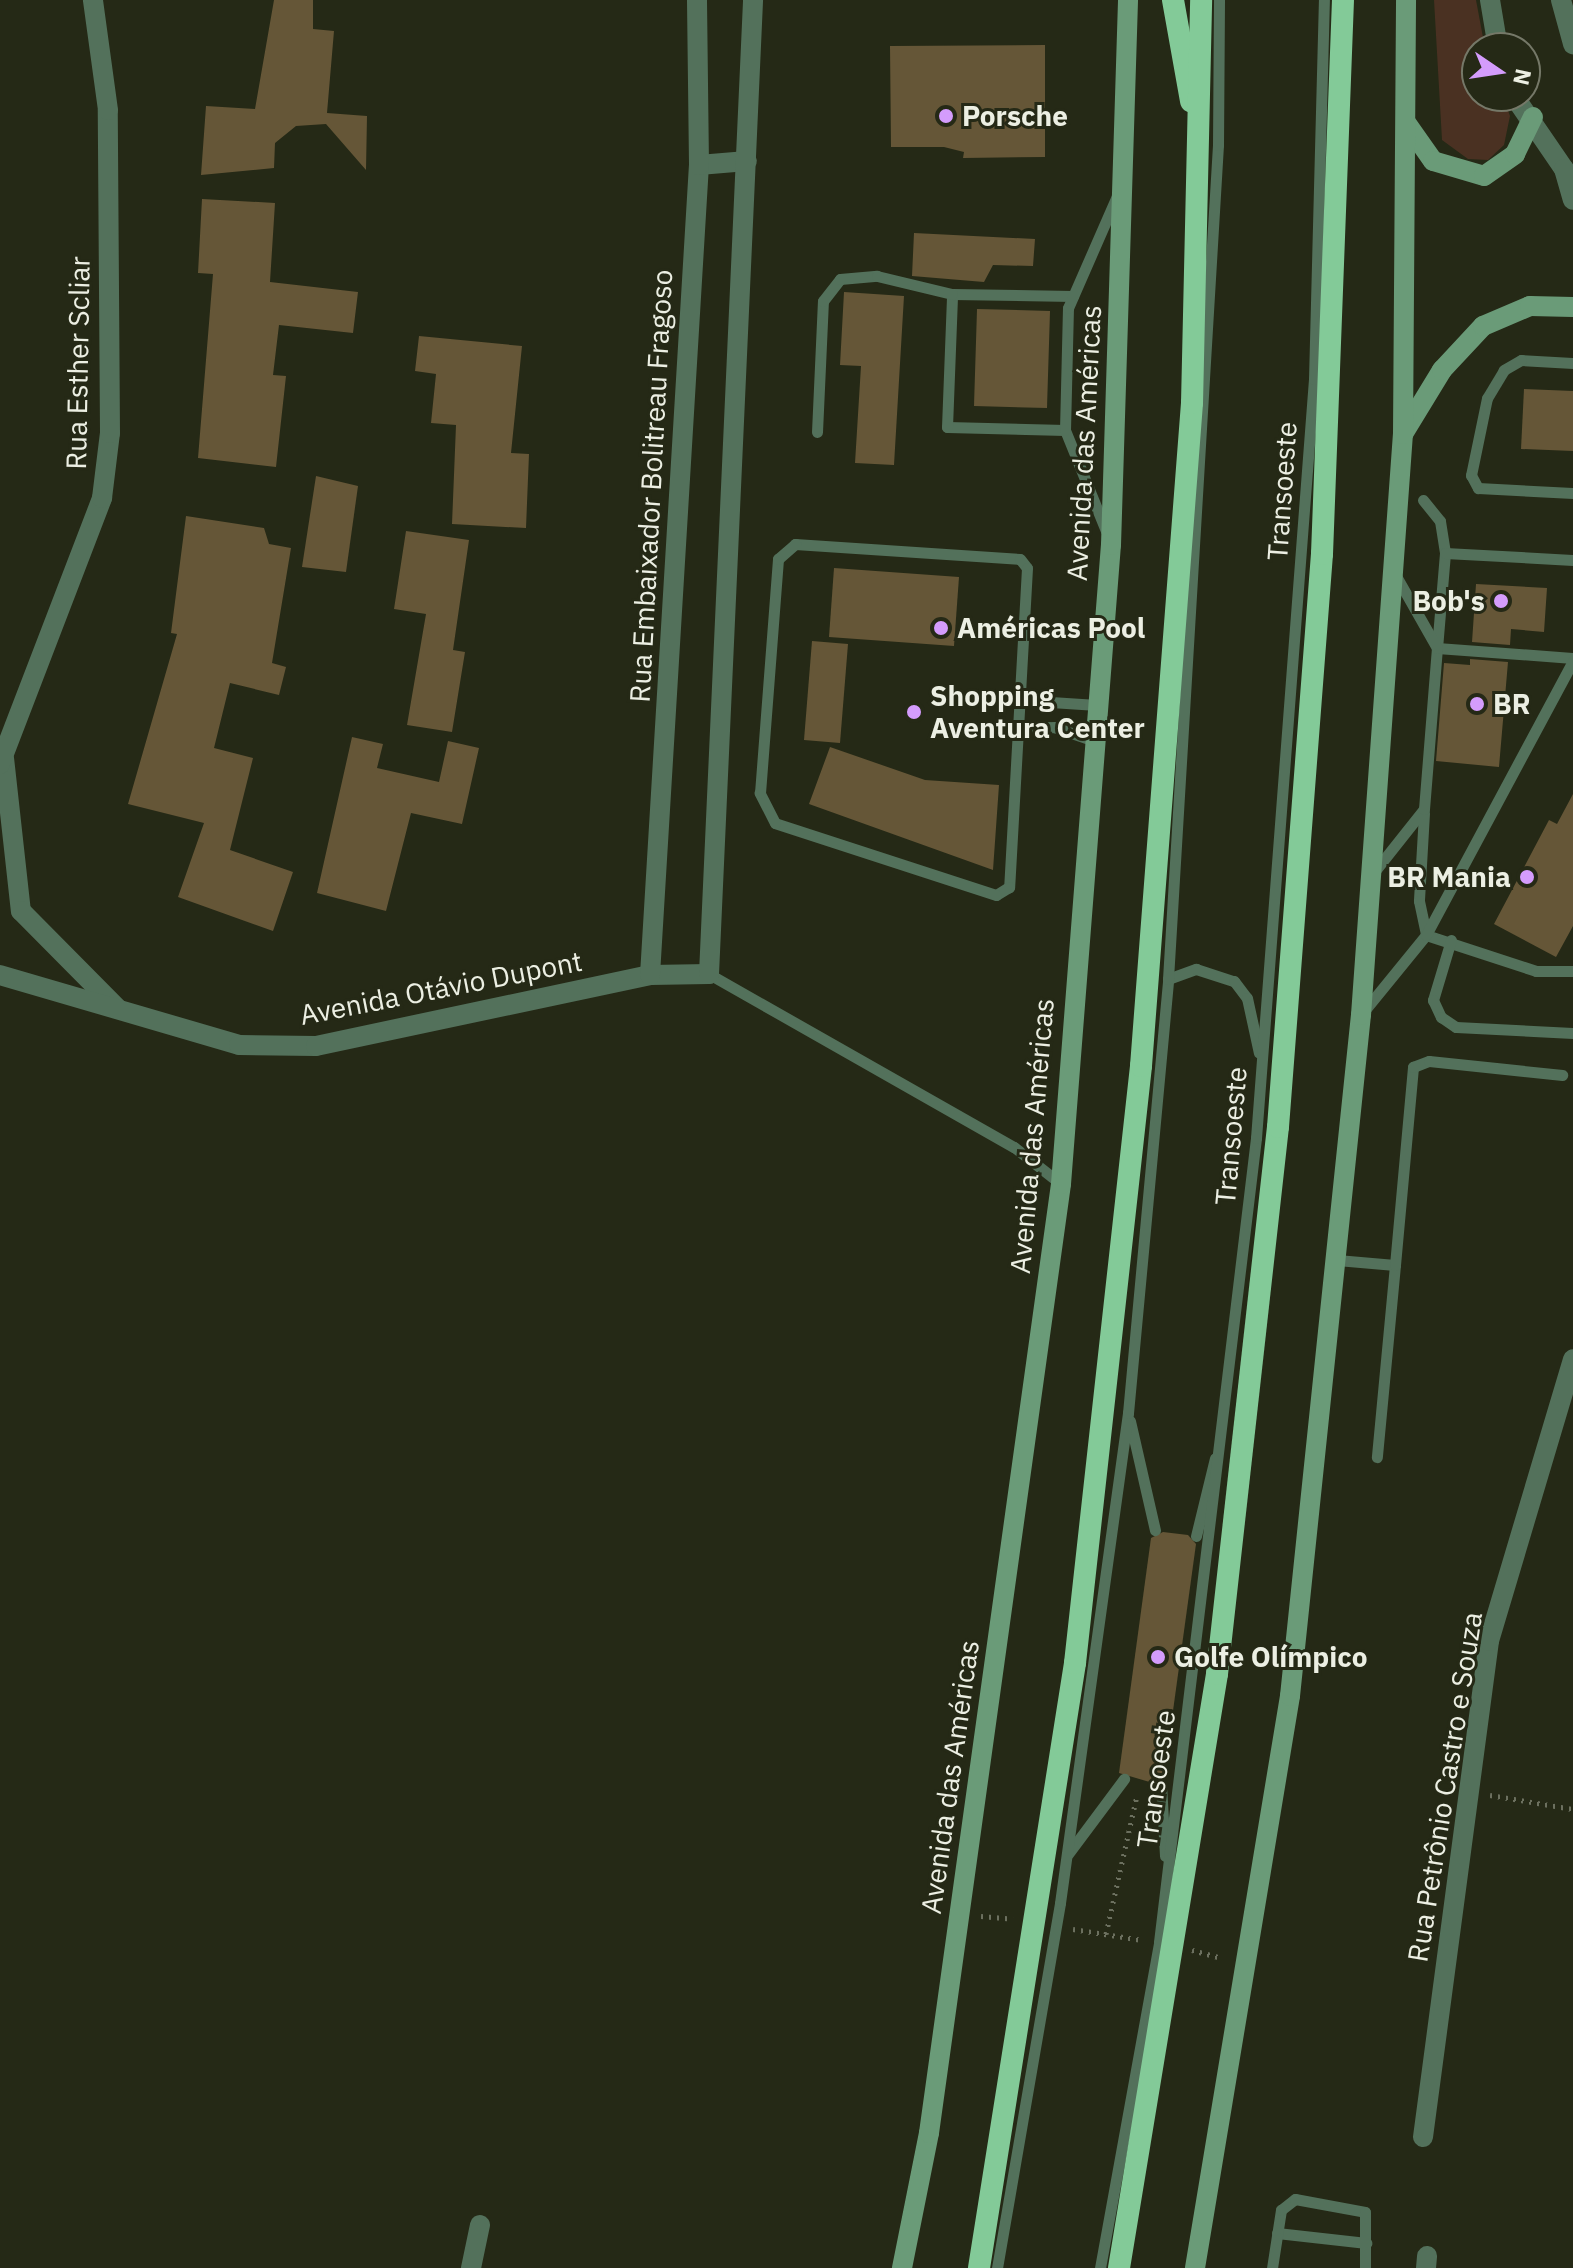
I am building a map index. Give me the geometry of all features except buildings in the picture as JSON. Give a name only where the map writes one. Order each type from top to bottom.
[{"type":"highway","points":[[1173,0],[1199,119]]},
{"type":"highway","points":[[979,2268],[1040,1902],[1110,1387],[1175,674],[1199,119],[1201,0]]},
{"type":"highway","points":[[1119,2268],[1217,1674],[1278,1127],[1322,554],[1343,0]]},
{"type":"main road","name":"Avenida das Américas","points":[[902,2268],[931,2117],[1061,1184],[1092,740],[1111,545],[1127,173],[1128,0]]},
{"type":"main road","points":[[1195,2268],[1290,1696],[1361,1015],[1374,872],[1403,434],[1406,0]]},
{"type":"main road","points":[[1407,124],[1433,161],[1484,176],[1515,154],[1533,117]]},
{"type":"main road","points":[[1403,434],[1442,370],[1483,326],[1530,306],[1573,307]]},
{"type":"street","name":"Rua Esther Scliar","points":[[21,911],[2,761],[102,498],[110,433],[108,110],[93,0]]},
{"type":"street","name":"Rua Embaixador Bolitreau Fragoso","points":[[650,975],[699,165],[697,0]]},
{"type":"street","points":[[709,974],[753,0]]},
{"type":"street","points":[[1490,0],[1495,32]]},
{"type":"street","points":[[1561,0],[1573,44]]},
{"type":"street","points":[[1528,112],[1573,200]]},
{"type":"street","points":[[699,165],[747,161]]},
{"type":"street","points":[[0,905],[21,911],[119,1011]]},
{"type":"street","name":"Avenida Otávio Dupont","points":[[0,975],[239,1045],[316,1046],[650,975],[709,974]]},
{"type":"street","name":"Rua Petrônio Castro e Souza","points":[[1423,2137],[1489,1641],[1573,1359]]},
{"type":"street","points":[[471,2268],[480,2225]]},
{"type":"lane","points":[[997,2268],[1067,1854],[1128,1413],[1168,979],[1218,160],[1219,0]]},
{"type":"lane","name":"Transoeste","points":[[1100,2268],[1166,1881],[1228,1407],[1262,1073],[1314,379],[1324,0]]},
{"type":"lane","points":[[1111,545],[1080,454],[1065,430],[1073,296],[1127,173]]},
{"type":"lane","points":[[817,432],[823,301],[840,279],[877,276],[952,294],[1073,296]]},
{"type":"lane","points":[[952,294],[947,427],[1065,430]]},
{"type":"lane","points":[[1573,363],[1521,360],[1504,370],[1487,398],[1471,475],[1478,488],[1573,493]]},
{"type":"lane","points":[[1423,500],[1440,521],[1445,553],[1419,901],[1426,935]]},
{"type":"lane","points":[[795,544],[1020,559],[1027,568],[1018,726],[1009,887],[996,895],[775,823],[760,793],[778,559],[795,544]]},
{"type":"lane","points":[[1445,553],[1573,560]]},
{"type":"lane","points":[[1394,572],[1437,648]]},
{"type":"lane","points":[[1361,1015],[1426,935],[1573,660],[1437,648]]},
{"type":"lane","points":[[1020,700],[1097,705]]},
{"type":"lane","points":[[1018,726],[1054,727],[1092,740]]},
{"type":"lane","points":[[1374,872],[1424,809]]},
{"type":"lane","points":[[1426,935],[1451,940],[1536,971],[1573,971]]},
{"type":"lane","points":[[1451,940],[1433,1000],[1441,1017],[1456,1027],[1573,1033]]},
{"type":"lane","points":[[1168,979],[1196,969],[1234,981],[1254,1018],[1262,1073]]},
{"type":"lane","points":[[709,974],[1014,1147],[1061,1184]]},
{"type":"lane","points":[[1377,1457],[1413,1067],[1429,1061],[1562,1075]]},
{"type":"lane","points":[[1337,1260],[1395,1265]]},
{"type":"lane","points":[[1196,1536],[1228,1407]]},
{"type":"lane","points":[[1128,1413],[1155,1530]]},
{"type":"lane","points":[[1067,1854],[1124,1779]]},
{"type":"lane","points":[[1161,1784],[1166,1881]]},
{"type":"lane","points":[[1272,2268],[1285,2201],[1295,2199],[1360,2208],[1366,2243],[1365,2268]]},
{"type":"lane","points":[[1277,2233],[1366,2243]]},
{"type":"path","points":[[1106,1934],[1140,1781]]},
{"type":"path","points":[[1469,1791],[1573,1809]]},
{"type":"path","points":[[981,1916],[1018,1920]]},
{"type":"path","points":[[1065,1928],[1143,1940]]},
{"type":"path","points":[[1188,1949],[1222,1958]]},
{"type":"shaded area","points":[[1434,0],[1476,0],[1482,32],[1461,32],[1461,112],[1509,112],[1504,145],[1488,160],[1468,159],[1442,140]]},
{"type":"place","name":"Porsche","points":[[946,116]]},
{"type":"place","name":"Bob's","points":[[1501,601]]},
{"type":"place","name":"Américas Pool","points":[[941,628]]},
{"type":"place","name":"BR","points":[[1477,704]]},
{"type":"place","name":"Shopping Aventura Center","points":[[914,712]]},
{"type":"place","name":"BR Mania","points":[[1527,877]]},
{"type":"place","name":"Golfe Olímpico","points":[[1158,1657]]}]
